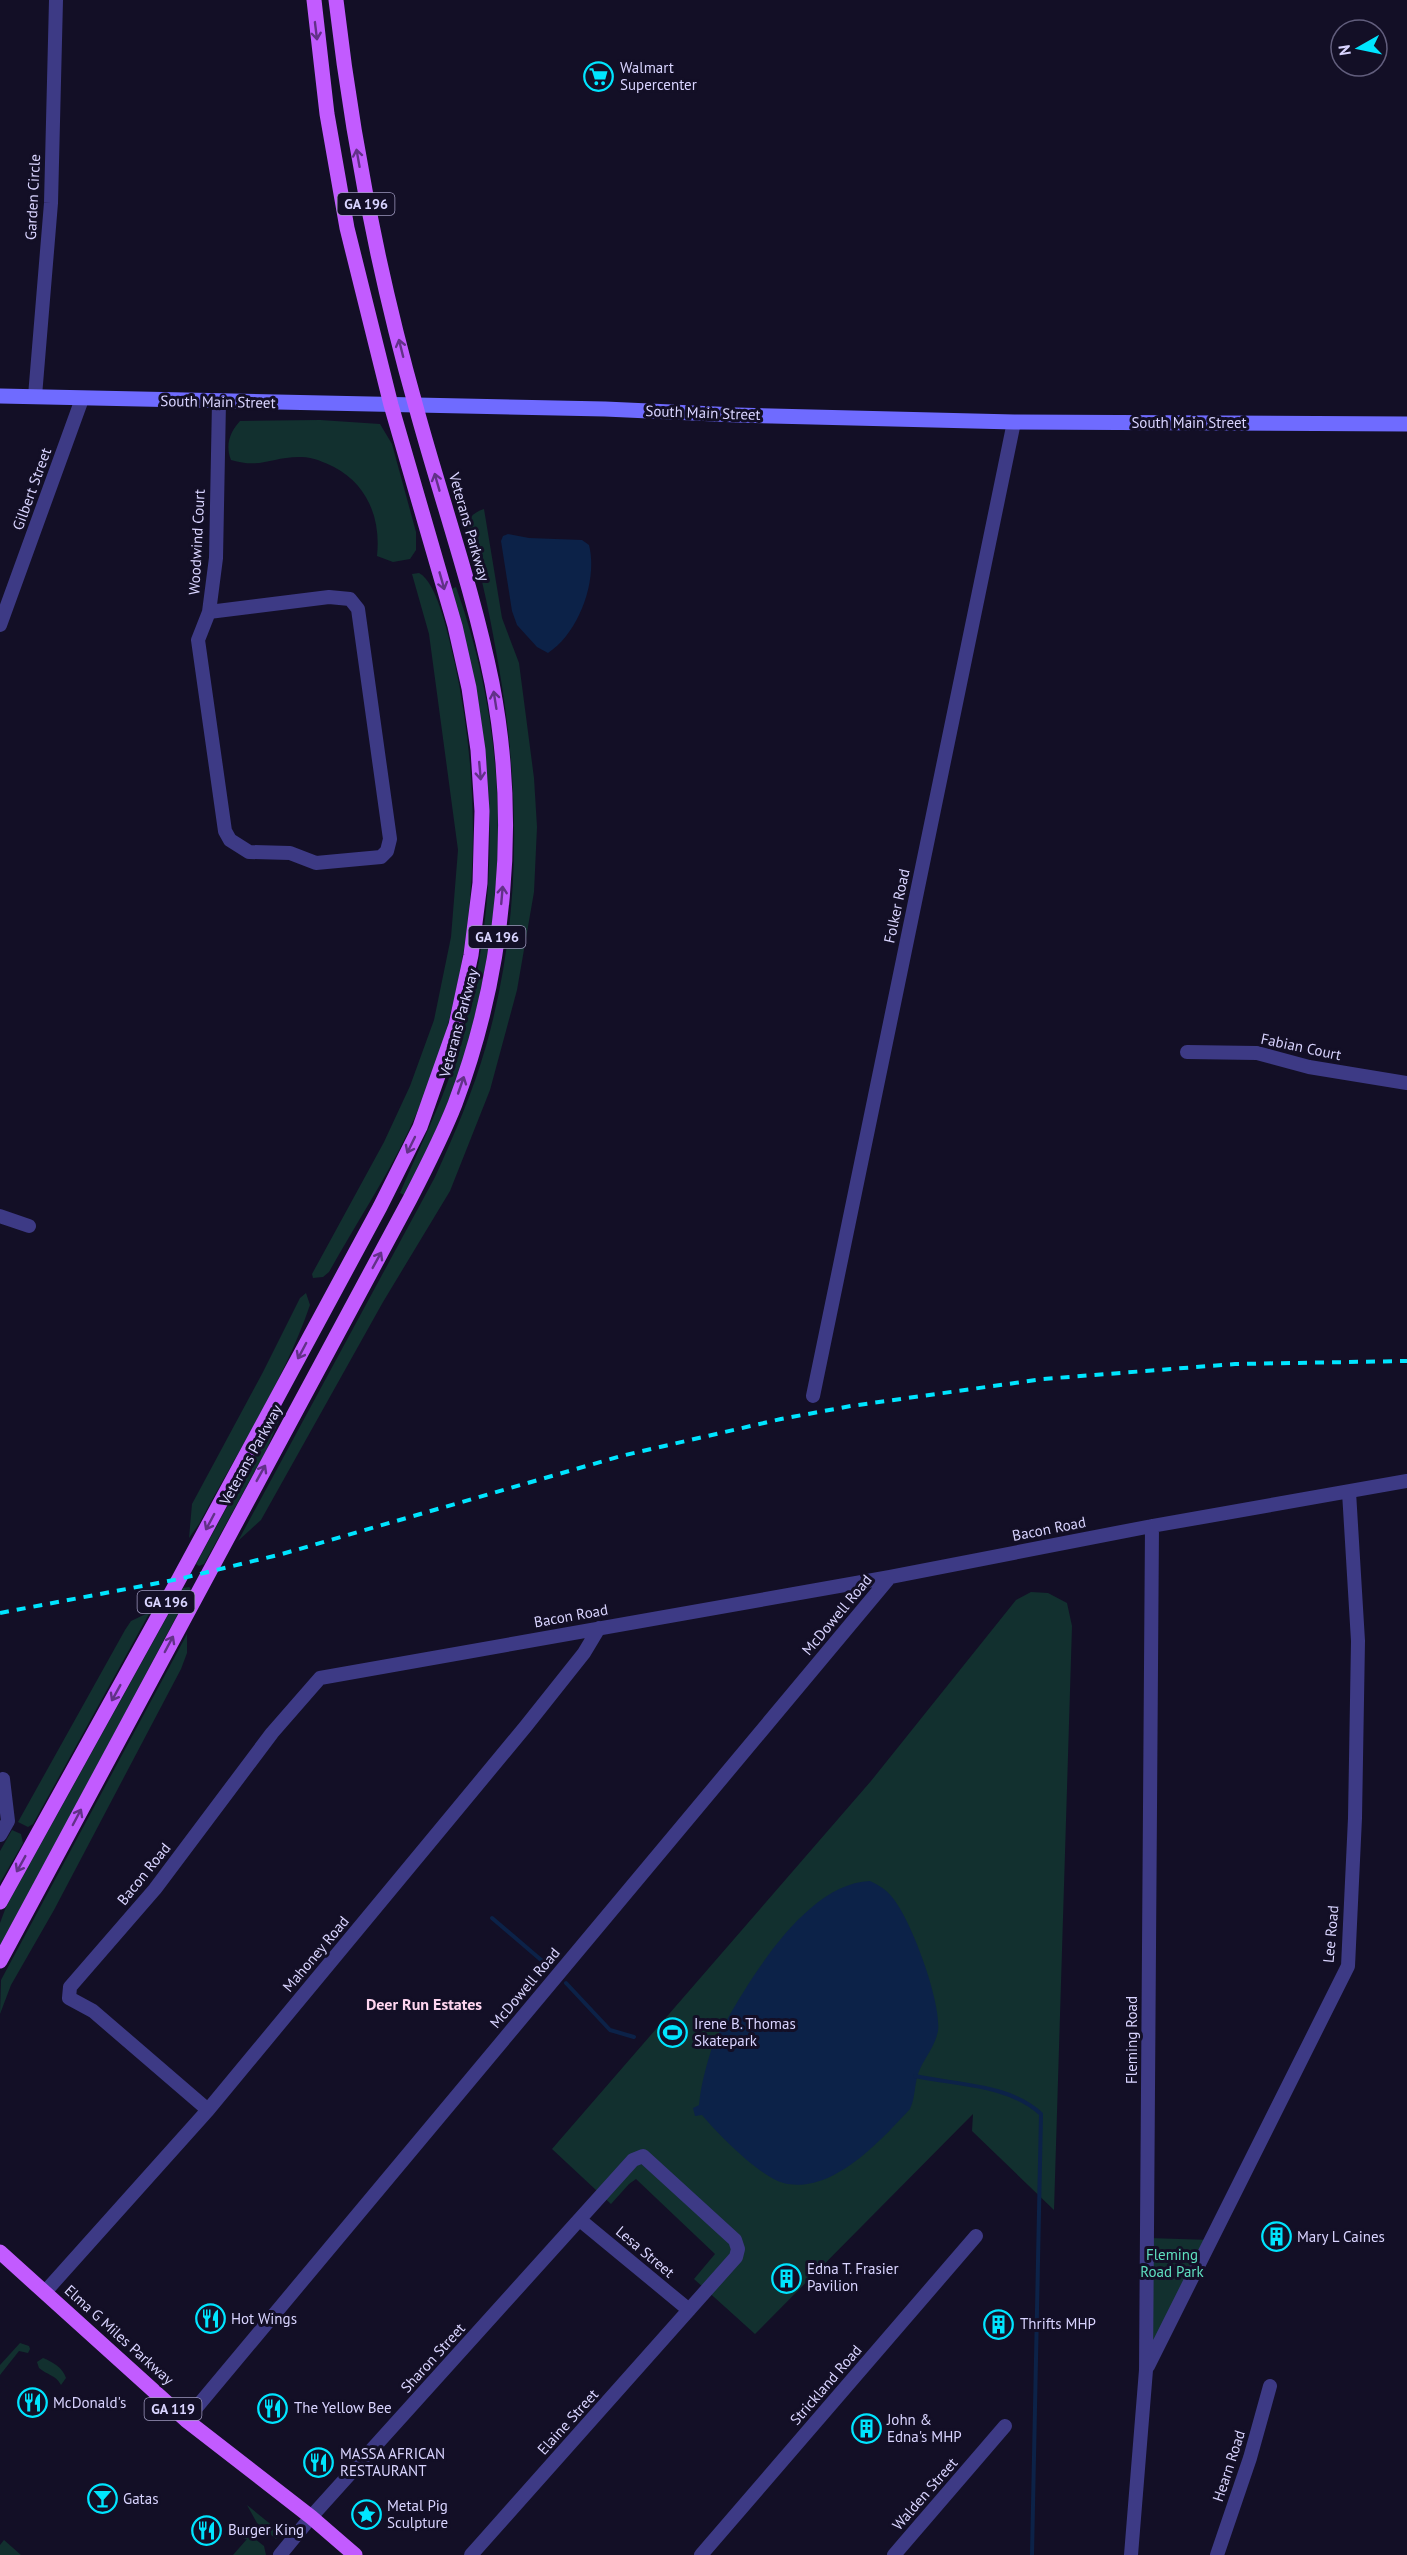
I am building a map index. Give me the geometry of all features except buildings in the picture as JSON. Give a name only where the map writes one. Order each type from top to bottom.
[{"type":"main road","name":"Veterans Parkway","points":[[0,1902],[179,1579],[380,1207],[420,1127],[456,1026],[471,955],[480,883],[482,811],[478,750],[469,688],[455,626],[391,405],[347,228],[327,114],[314,0]]},
{"type":"main road","name":"Veterans Parkway","points":[[0,1961],[410,1199],[445,1128],[478,1032],[494,959],[503,885],[505,810],[501,748],[492,684],[482,641],[415,405],[365,200],[352,131],[336,0]]},
{"type":"main road","name":"Elma G Miles Parkway","points":[[0,2252],[186,2420],[311,2517],[355,2555]]},
{"type":"street","name":"Garden Circle","points":[[35,396],[51,203],[56,0]]},
{"type":"street","name":"South Main Street","points":[[0,396],[1014,422],[1407,424]]},
{"type":"street","name":"Gilbert Street","points":[[0,625],[82,399]]},
{"type":"street","name":"Woodwind Court","points":[[209,612],[329,597],[350,599],[358,609],[390,839],[387,851],[381,857],[316,863],[290,853],[249,852],[230,840],[225,831],[198,640],[209,612],[216,558],[219,402]]},
{"type":"street","name":"Folker Road","points":[[813,1396],[1014,422]]},
{"type":"street","name":"Fabian Court","points":[[1187,1052],[1257,1053],[1309,1067],[1407,1083]]},
{"type":"street","points":[[0,1216],[29,1226]]},
{"type":"street","name":"Bacon Road","points":[[208,2110],[93,2011],[69,1998],[70,1987],[155,1888],[272,1733],[320,1678],[890,1577],[1152,1526],[1407,1481]]},
{"type":"street","name":"Lee Road","points":[[1146,2370],[1348,1966],[1355,1818],[1358,1641],[1349,1492]]},
{"type":"street","name":"Fleming Road","points":[[1131,2555],[1146,2370],[1152,1526]]},
{"type":"street","name":"McDowell Road","points":[[186,2420],[890,1577]]},
{"type":"street","name":"Mahoney Road","points":[[45,2292],[208,2110],[526,1726],[584,1653],[599,1628]]},
{"type":"street","points":[[0,1835],[8,1821],[3,1779]]},
{"type":"street","name":"Sharon Street","points":[[280,2555],[311,2517],[634,2159],[640,2156],[645,2157],[737,2244],[737,2254],[732,2262],[689,2310]]},
{"type":"street","name":"Lesa Street","points":[[580,2220],[689,2310]]},
{"type":"street","name":"Strickland Road","points":[[701,2555],[976,2236]]},
{"type":"street","name":"Elaine Street","points":[[471,2555],[689,2310]]},
{"type":"street","name":"Hearn Road","points":[[1218,2555],[1250,2458],[1270,2386]]},
{"type":"street","name":"Walden Street","points":[[894,2555],[1005,2426]]},
{"type":"green space","points":[[320,420],[380,424],[392,444],[416,532],[416,550],[410,559],[393,562],[377,556],[377,529],[370,504],[356,483],[334,467],[304,457],[290,457],[259,463],[231,460],[228,449],[230,439],[240,421]]},
{"type":"green space","points":[[484,509],[502,618],[519,663],[534,778],[537,827],[534,892],[517,990],[490,1090],[450,1191],[383,1302],[261,1520],[238,1541],[435,1177],[475,1080],[498,999],[511,905],[514,811],[511,763],[499,668],[490,616],[467,531],[471,517]]},
{"type":"green space","points":[[419,573],[432,588],[442,614],[455,664],[465,722],[471,782],[473,841],[470,901],[462,960],[450,1018],[432,1075],[409,1130],[329,1272],[323,1277],[313,1278],[312,1274],[384,1142],[410,1086],[434,1020],[451,937],[458,850],[429,634],[412,574]]},
{"type":"green space","points":[[456,587],[474,646],[487,705],[495,765],[498,826],[496,886],[489,946],[477,1006],[461,1066],[428,1148],[404,1195],[400,1193],[436,1113],[454,1063],[470,1003],[482,944],[488,885],[490,826],[486,767],[479,708],[467,648],[451,589]]},
{"type":"green space","points":[[306,1293],[310,1305],[287,1361],[244,1443],[189,1538],[192,1504],[300,1298]]},
{"type":"green space","points":[[276,1417],[280,1418],[266,1451],[204,1564],[199,1566],[196,1564]]},
{"type":"green space","points":[[183,1588],[191,1589],[0,1948],[0,1923],[6,1907]]},
{"type":"green space","points":[[1031,1592],[1048,1593],[1067,1603],[1072,1626],[1054,2210],[972,2131],[973,2114],[755,2334],[694,2279],[715,2254],[636,2179],[611,2204],[552,2149],[871,1781],[1016,1600]]},
{"type":"green space","points":[[150,1612],[33,1824],[28,1827],[18,1822],[125,1630],[131,1621]]},
{"type":"green space","points":[[187,1634],[187,1653],[181,1669],[54,1910],[11,1985],[0,2014],[1,1980]]},
{"type":"green space","points":[[12,1830],[21,1834],[23,1843],[0,1883],[0,1851]]},
{"type":"green space","name":"Fleming Road Park","points":[[1148,2238],[1211,2240],[1154,2352],[1146,2350]]},
{"type":"green space","points":[[20,2343],[29,2346],[28,2353],[19,2351],[0,2375],[0,2365]]},
{"type":"green space","points":[[43,2358],[54,2363],[63,2371],[66,2378],[61,2385],[54,2377],[39,2368],[37,2362]]},
{"type":"green space","points":[[247,2505],[274,2527],[279,2535],[276,2539],[257,2523]]},
{"type":"green space","points":[[245,2531],[264,2546],[266,2555],[233,2555],[247,2539],[239,2537],[238,2533]]},
{"type":"green space","points":[[4,2540],[21,2555],[0,2555],[0,2545]]},
{"type":"water","points":[[508,534],[529,538],[582,540],[589,545],[591,574],[584,605],[569,633],[548,653],[537,647],[517,625],[512,611],[501,541],[503,536]]},
{"type":"water","points":[[870,1881],[885,1889],[908,1923],[924,1962],[935,2001],[938,2018],[937,2036],[918,2074],[910,2109],[871,2148],[840,2172],[823,2180],[806,2184],[788,2184],[777,2181],[729,2144],[702,2115],[695,2116],[693,2108],[699,2105],[701,2089],[715,2039],[753,1977],[786,1933],[805,1913],[826,1897],[847,1886]]},
{"type":"waterway","points":[[492,1918],[547,1965]]},
{"type":"waterway","points":[[566,1983],[610,2030],[634,2037]]},
{"type":"waterway","points":[[915,2076],[998,2091],[1028,2104],[1041,2114],[1032,2555]]},
{"type":"railway","points":[[0,1613],[179,1579],[282,1554],[621,1456],[781,1419],[851,1406],[1043,1379],[1235,1364],[1407,1361]]},
{"type":"place","name":"Walmart Supercenter","points":[[599,77]]},
{"type":"place","name":"Irene B. Thomas Skatepark","points":[[673,2033]]},
{"type":"place","name":"Mary L Caines","points":[[1276,2237]]},
{"type":"place","name":"Edna T. Frasier Pavilion","points":[[786,2278]]},
{"type":"place","name":"Hot Wings","points":[[210,2319]]},
{"type":"place","name":"Thrifts MHP","points":[[999,2324]]},
{"type":"place","name":"McDonald's","points":[[32,2403]]},
{"type":"place","name":"The Yellow Bee","points":[[273,2408]]},
{"type":"place","name":"John & Edna's MHP","points":[[866,2429]]},
{"type":"place","name":"MASSA AFRICAN RESTAURANT","points":[[319,2463]]},
{"type":"place","name":"Gatas","points":[[102,2499]]},
{"type":"place","name":"Metal Pig Sculpture","points":[[366,2515]]},
{"type":"place","name":"Burger King","points":[[207,2530]]},
{"type":"district","name":"Deer Run Estates","points":[[424,2004]]}]
